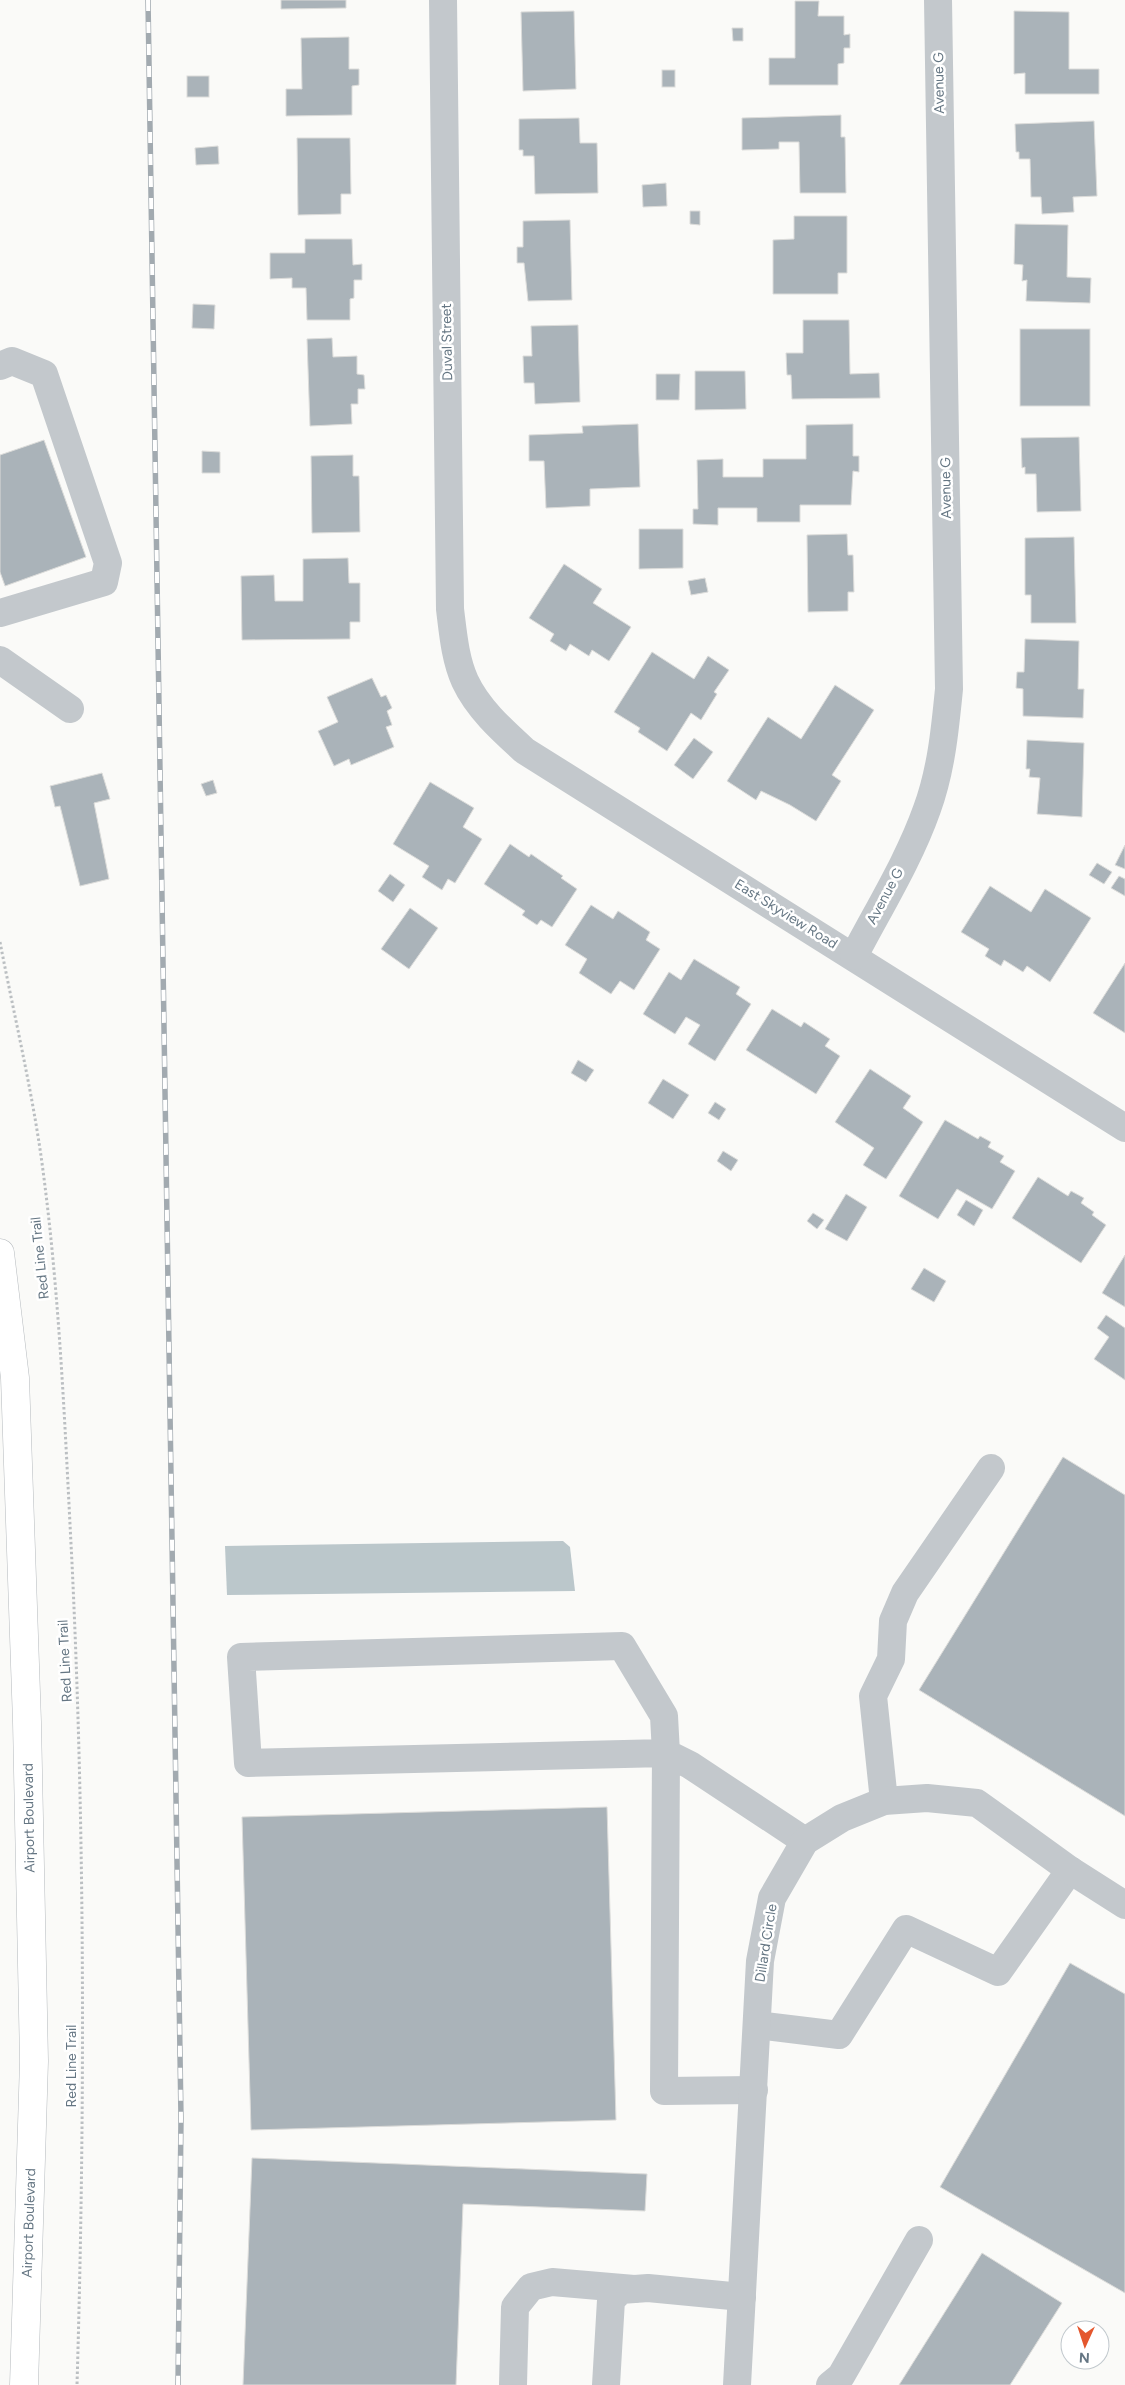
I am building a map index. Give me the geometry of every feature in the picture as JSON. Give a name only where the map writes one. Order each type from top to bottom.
[{"type":"main road","name":"Airport Boulevard","points":[[0,1252],[14,1378],[28,1732],[34,2061],[24,2385]]},
{"type":"main road","points":[[0,1536],[22,1560]]},
{"type":"street","name":"Duval Street","points":[[443,0],[450,609],[454,646],[465,681]]},
{"type":"street","name":"Avenue G","points":[[854,956],[906,858],[928,809],[943,751],[949,689],[938,0]]},
{"type":"street","points":[[0,366],[12,361],[44,374],[108,563],[104,582],[0,613]]},
{"type":"street","points":[[0,660],[70,709]]},
{"type":"street","name":"East Skyview Road","points":[[465,681],[492,721],[525,752],[854,956],[1125,1128]]},
{"type":"street","points":[[884,1801],[873,1696],[891,1659],[893,1621],[904,1594],[991,1468]]},
{"type":"street","points":[[754,2090],[664,2091],[666,1753],[664,1716],[622,1646],[241,1657],[248,1763],[666,1753],[690,1765],[805,1841]]},
{"type":"street","name":"Dillard Circle","points":[[737,2385],[760,1961],[772,1898],[805,1841],[842,1818],[884,1801],[927,1798],[977,1803],[1070,1870],[1125,1905]]},
{"type":"street","points":[[757,2025],[839,2035],[906,1929],[998,1972],[1070,1870]]},
{"type":"street","points":[[830,2385],[841,2376],[919,2240]]},
{"type":"street","points":[[513,2385],[515,2307],[530,2287],[552,2282],[634,2289]]},
{"type":"street","points":[[606,2385],[611,2300],[621,2290],[648,2288],[742,2297]]},
{"type":"path","name":"Red Line Trail","points":[[0,942],[42,1161],[55,1282],[66,1451],[78,1698],[82,1960],[83,2186],[77,2385]]},
{"type":"shaded area","points":[[563,1541],[570,1547],[575,1591],[227,1595],[225,1546]]},
{"type":"building","points":[[281,0],[346,0],[346,8],[281,9]]},
{"type":"building","points":[[795,1],[819,1],[818,16],[844,16],[844,35],[850,34],[850,48],[844,48],[844,63],[838,64],[838,85],[769,85],[769,58],[795,58]]},
{"type":"building","points":[[574,11],[576,89],[523,91],[521,12]]},
{"type":"building","points":[[1014,11],[1069,12],[1069,69],[1099,69],[1099,94],[1025,94],[1025,73],[1014,74]]},
{"type":"building","points":[[732,28],[743,28],[743,41],[733,41]]},
{"type":"building","points":[[349,37],[349,69],[359,69],[359,85],[352,86],[352,115],[286,116],[286,89],[302,89],[301,38]]},
{"type":"building","points":[[662,70],[675,70],[675,87],[662,87]]},
{"type":"building","points":[[187,76],[209,76],[209,97],[187,97]]},
{"type":"building","points":[[841,115],[841,137],[845,137],[846,193],[800,193],[799,142],[779,142],[779,149],[742,150],[742,118]]},
{"type":"building","points":[[579,118],[580,143],[597,143],[598,193],[535,194],[534,156],[523,156],[523,150],[519,150],[519,119]]},
{"type":"building","points":[[1094,121],[1097,196],[1073,197],[1074,212],[1042,214],[1041,197],[1031,197],[1030,159],[1019,159],[1019,152],[1016,152],[1015,124]]},
{"type":"building","points":[[297,138],[350,138],[351,194],[341,194],[341,214],[298,215]]},
{"type":"building","points":[[218,146],[219,164],[196,165],[195,148]]},
{"type":"building","points":[[666,183],[667,206],[643,207],[642,185]]},
{"type":"building","points":[[690,211],[700,211],[700,225],[690,224]]},
{"type":"building","points":[[794,216],[847,216],[847,273],[838,273],[838,294],[773,294],[773,240],[794,239]]},
{"type":"building","points":[[570,220],[572,300],[528,301],[524,263],[517,263],[517,247],[523,247],[523,221]]},
{"type":"building","points":[[1015,224],[1068,225],[1067,277],[1091,278],[1090,303],[1026,301],[1027,280],[1022,281],[1023,265],[1014,264]]},
{"type":"building","points":[[305,239],[352,239],[353,265],[362,264],[362,280],[354,280],[354,298],[350,299],[350,320],[307,320],[306,288],[292,288],[292,278],[270,279],[270,253],[305,253]]},
{"type":"building","points":[[193,304],[215,305],[214,329],[192,328]]},
{"type":"building","points":[[803,320],[849,320],[850,374],[879,373],[880,398],[792,399],[791,375],[787,375],[786,353],[803,353]]},
{"type":"building","points":[[578,325],[580,402],[535,404],[534,383],[524,383],[523,356],[532,356],[531,326]]},
{"type":"building","points":[[1020,329],[1090,329],[1090,406],[1020,406]]},
{"type":"building","points":[[332,338],[333,357],[357,356],[357,374],[364,375],[365,389],[358,389],[358,404],[351,404],[352,424],[310,426],[307,339]]},
{"type":"building","points":[[695,371],[745,371],[746,409],[695,410]]},
{"type":"building","points":[[656,374],[680,374],[679,400],[656,400]]},
{"type":"building","points":[[638,424],[640,487],[590,489],[590,506],[546,508],[544,461],[529,461],[529,435],[583,433],[582,426]]},
{"type":"building","points":[[853,424],[853,456],[859,456],[859,472],[853,471],[851,505],[800,505],[800,522],[757,522],[757,508],[718,508],[718,525],[693,524],[693,509],[698,509],[697,460],[723,459],[723,477],[763,477],[763,459],[806,459],[806,425]]},
{"type":"building","points":[[1079,437],[1081,511],[1037,512],[1036,474],[1025,474],[1025,467],[1022,468],[1021,438]]},
{"type":"building","points":[[44,440],[86,557],[5,586],[0,572],[0,455]]},
{"type":"building","points":[[202,451],[220,452],[220,473],[202,473]]},
{"type":"building","points":[[353,455],[353,476],[359,476],[360,532],[312,533],[311,456]]},
{"type":"building","points":[[639,529],[683,529],[683,568],[639,569]]},
{"type":"building","points":[[847,534],[848,555],[853,555],[854,592],[848,592],[848,611],[808,612],[807,535]]},
{"type":"building","points":[[1074,537],[1076,623],[1031,623],[1031,595],[1025,595],[1025,538]]},
{"type":"building","points":[[348,558],[349,583],[360,583],[360,622],[350,622],[350,639],[242,640],[241,576],[274,575],[275,601],[303,601],[303,559]]},
{"type":"building","points":[[564,564],[602,589],[593,603],[631,627],[609,661],[592,650],[589,656],[570,644],[566,651],[550,641],[554,634],[529,618]]},
{"type":"building","points":[[705,578],[708,592],[691,595],[688,581]]},
{"type":"building","points":[[1025,639],[1079,641],[1078,689],[1084,689],[1083,718],[1023,716],[1023,689],[1016,688],[1017,672],[1024,672]]},
{"type":"building","points":[[652,652],[694,679],[708,656],[729,670],[714,692],[717,694],[701,720],[691,713],[667,751],[638,732],[640,728],[614,712]]},
{"type":"building","points":[[372,678],[381,697],[386,695],[392,708],[387,711],[392,725],[386,727],[394,747],[351,765],[349,759],[334,766],[318,731],[338,722],[327,697]]},
{"type":"building","points":[[835,685],[874,710],[832,775],[841,781],[816,821],[790,805],[761,791],[756,800],[727,781],[768,717],[801,739]]},
{"type":"building","points":[[694,738],[713,752],[693,779],[674,765]]},
{"type":"building","points":[[1027,740],[1084,743],[1082,817],[1037,814],[1040,778],[1029,777],[1030,769],[1026,769]]},
{"type":"building","points":[[102,773],[110,799],[94,803],[109,879],[80,886],[60,806],[55,807],[50,786]]},
{"type":"building","points":[[213,780],[217,793],[206,796],[201,784]]},
{"type":"building","points":[[430,782],[474,808],[463,827],[482,839],[455,883],[448,879],[442,890],[422,877],[429,866],[393,844]]},
{"type":"building","points":[[510,844],[529,857],[531,854],[563,876],[561,878],[577,889],[552,927],[541,920],[537,925],[522,915],[525,911],[484,884]]},
{"type":"building","points":[[1125,845],[1125,869],[1115,865]]},
{"type":"building","points":[[1097,863],[1112,872],[1104,884],[1089,875]]},
{"type":"building","points":[[390,874],[405,885],[393,902],[378,891]]},
{"type":"building","points":[[1119,876],[1125,879],[1125,896],[1111,888]]},
{"type":"building","points":[[990,886],[1031,912],[1045,889],[1091,918],[1050,982],[1027,966],[1023,972],[1004,960],[1001,966],[985,956],[989,949],[961,932]]},
{"type":"building","points":[[591,905],[613,919],[618,911],[650,932],[646,940],[660,949],[634,990],[620,981],[611,994],[579,973],[587,959],[565,945]]},
{"type":"building","points":[[410,908],[438,928],[409,969],[381,949]]},
{"type":"building","points":[[694,959],[740,987],[736,994],[751,1004],[715,1061],[688,1044],[700,1025],[686,1017],[675,1034],[643,1014],[669,972],[681,980]]},
{"type":"building","points":[[1125,963],[1125,1033],[1093,1013]]},
{"type":"building","points":[[772,1009],[801,1027],[804,1022],[830,1039],[825,1046],[840,1056],[816,1094],[746,1050]]},
{"type":"building","points":[[578,1060],[594,1070],[586,1082],[571,1073]]},
{"type":"building","points":[[870,1069],[911,1096],[903,1108],[923,1122],[886,1179],[863,1165],[874,1148],[835,1122]]},
{"type":"building","points":[[663,1079],[689,1095],[673,1119],[648,1103]]},
{"type":"building","points":[[715,1102],[726,1109],[719,1120],[708,1113]]},
{"type":"building","points":[[945,1120],[978,1139],[980,1136],[991,1142],[988,1147],[1004,1156],[1000,1162],[1015,1171],[992,1209],[957,1189],[938,1219],[899,1196]]},
{"type":"building","points":[[723,1151],[738,1160],[731,1171],[717,1161]]},
{"type":"building","points":[[1038,1177],[1068,1196],[1071,1191],[1084,1198],[1081,1203],[1094,1212],[1092,1215],[1106,1225],[1081,1263],[1012,1218]]},
{"type":"building","points":[[846,1194],[867,1207],[847,1241],[825,1229]]},
{"type":"building","points":[[966,1200],[983,1210],[974,1226],[957,1215]]},
{"type":"building","points":[[813,1213],[824,1220],[817,1229],[807,1221]]},
{"type":"building","points":[[1125,1255],[1125,1307],[1102,1293]]},
{"type":"building","points":[[924,1268],[946,1281],[934,1302],[911,1289]]},
{"type":"building","points":[[1106,1315],[1125,1328],[1125,1380],[1094,1359],[1109,1337],[1097,1328]]},
{"type":"building","points":[[1063,1457],[1125,1495],[1125,1816],[919,1690]]},
{"type":"building","points":[[607,1807],[616,2120],[251,2130],[242,1817]]},
{"type":"building","points":[[1070,1963],[1125,1994],[1125,2293],[940,2187]]},
{"type":"building","points":[[252,2158],[647,2174],[645,2211],[463,2204],[456,2385],[243,2385]]},
{"type":"building","points":[[982,2253],[1062,2303],[1010,2385],[899,2385]]},
{"type":"railway","points":[[148,0],[181,2118],[178,2385]]}]
